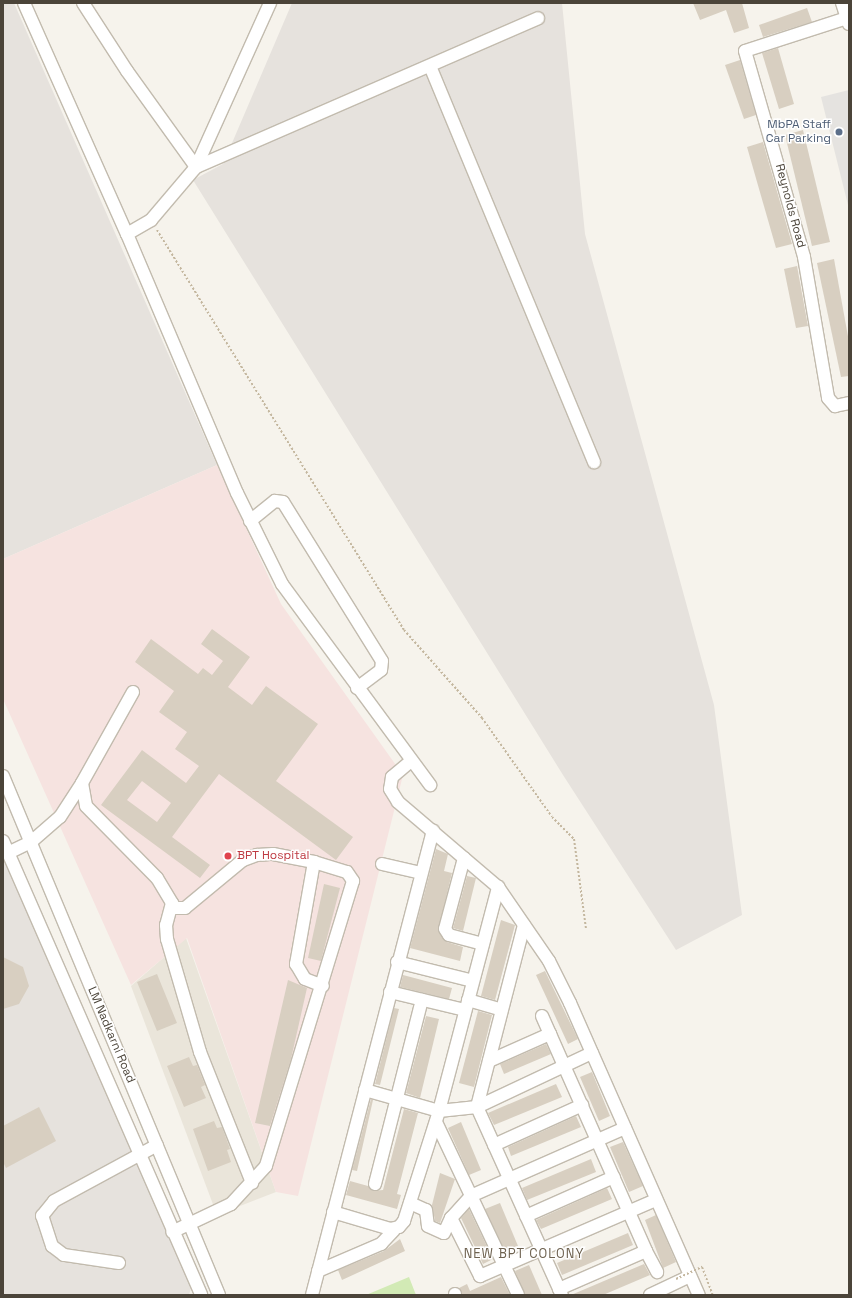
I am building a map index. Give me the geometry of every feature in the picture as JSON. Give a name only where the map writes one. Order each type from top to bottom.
[{"type":"street","points":[[24,3],[128,234],[237,493],[282,584],[430,785]]},
{"type":"street","points":[[83,3],[127,72],[196,167]]},
{"type":"street","points":[[128,234],[151,220],[196,167],[270,3]]},
{"type":"street","points":[[842,3],[848,21]]},
{"type":"street","points":[[196,167],[538,18]]},
{"type":"street","name":"Reynolds Road","points":[[848,21],[745,51],[804,257],[828,398],[835,406],[849,404]]},
{"type":"street","points":[[430,66],[594,462]]},
{"type":"street","points":[[250,521],[275,501],[283,502],[382,661],[381,670],[358,688]]},
{"type":"street","points":[[8,853],[31,842],[60,817],[82,783],[133,692]]},
{"type":"street","points":[[411,761],[397,772],[390,781],[390,789],[398,802],[498,887],[549,961],[592,1053],[699,1295]]},
{"type":"street","name":"LM Nadkarni Road","points":[[3,776],[219,1295]]},
{"type":"street","points":[[82,783],[86,806],[157,878],[175,908],[185,908],[243,860],[258,855],[273,854],[314,862],[347,872],[353,881],[323,986],[266,1166],[252,1183],[231,1204],[188,1223],[172,1232]]},
{"type":"street","points":[[312,1295],[420,873],[433,831]]},
{"type":"street","name":"LM Nadkarni Road","points":[[3,841],[172,1232],[201,1295]]},
{"type":"street","points":[[464,858],[445,929],[449,935],[483,944]]},
{"type":"street","points":[[314,862],[296,964],[305,979],[323,986]]},
{"type":"street","points":[[382,864],[420,873]]},
{"type":"street","points":[[318,1271],[381,1244],[404,1221],[437,1116],[498,887]]},
{"type":"street","points":[[172,903],[166,925],[167,939],[200,1052],[252,1183]]},
{"type":"street","points":[[524,925],[477,1107],[561,1292],[646,1251]]},
{"type":"street","points":[[397,962],[473,981]]},
{"type":"street","points":[[390,992],[422,1000],[502,1010]]},
{"type":"street","points":[[375,1184],[422,1000]]},
{"type":"street","points":[[542,1016],[656,1272]]},
{"type":"street","points":[[489,1061],[550,1034]]},
{"type":"street","points":[[365,1090],[397,1099],[437,1116],[477,1107],[592,1053]]},
{"type":"street","points":[[494,1145],[582,1105]]},
{"type":"street","points":[[437,1116],[471,1196],[518,1295]]},
{"type":"street","points":[[410,1203],[426,1210],[428,1226],[444,1233],[451,1218],[471,1196],[625,1128]]},
{"type":"street","points":[[119,1263],[64,1255],[52,1246],[42,1216],[54,1201],[139,1153],[157,1145]]},
{"type":"street","points":[[526,1216],[614,1177]]},
{"type":"street","points":[[451,1218],[477,1274],[480,1276],[504,1267],[656,1200]]},
{"type":"street","points":[[334,1212],[394,1230]]},
{"type":"street","points":[[650,1295],[666,1292],[690,1276]]},
{"type":"path","points":[[151,220],[404,630],[482,718],[552,817],[574,839],[586,929]]},
{"type":"path","points":[[676,1279],[702,1267],[713,1295]]},
{"type":"shaded area","points":[[3,3],[14,3],[217,465],[3,559]]},
{"type":"shaded area","points":[[292,3],[562,3],[585,234],[714,705],[742,915],[676,950],[563,775],[193,180],[223,164]]},
{"type":"shaded area","name":"MbPA Staff Car Parking","points":[[849,90],[849,209],[821,97]]},
{"type":"shaded area","name":"BPT Hospital","points":[[217,465],[281,604],[403,775],[298,1196],[276,1192],[187,938],[131,985],[3,699],[3,559]]},
{"type":"shaded area","points":[[3,841],[192,1285],[189,1295],[3,1295]]},
{"type":"shaded area","points":[[186,938],[276,1192],[217,1215],[131,986]]},
{"type":"green space","points":[[409,1277],[416,1295],[366,1295]]},
{"type":"building","points":[[693,3],[742,3],[749,28],[734,33],[726,10],[700,20]]},
{"type":"building","points":[[807,8],[812,22],[763,37],[759,25]]},
{"type":"building","points":[[778,48],[794,104],[779,109],[762,53]]},
{"type":"building","points":[[740,60],[756,115],[744,119],[725,65]]},
{"type":"building","points":[[803,130],[830,242],[812,246],[785,135]]},
{"type":"building","points":[[763,142],[792,244],[776,248],[747,147]]},
{"type":"building","points":[[834,259],[849,342],[849,376],[841,377],[817,263]]},
{"type":"building","points":[[797,266],[808,326],[796,328],[784,269]]},
{"type":"building","points":[[212,629],[250,657],[228,687],[252,705],[266,686],[318,724],[276,781],[353,837],[336,860],[219,774],[172,837],[210,865],[200,878],[101,805],[142,750],[186,783],[199,766],[175,749],[187,732],[159,712],[174,691],[135,662],[151,639],[198,674],[203,668],[212,675],[223,661],[201,644]],"holes":[[[142,781],[171,803],[157,822],[127,800]]]},
{"type":"building","points":[[436,849],[448,854],[444,871],[452,873],[438,931],[447,942],[463,947],[460,961],[410,948]]},
{"type":"building","points":[[467,876],[476,878],[463,931],[453,928]]},
{"type":"building","points":[[324,884],[340,888],[321,961],[308,958]]},
{"type":"building","points":[[501,920],[515,925],[495,1000],[481,996]]},
{"type":"building","points":[[3,957],[23,967],[29,986],[19,1004],[3,1009]]},
{"type":"building","points":[[545,971],[578,1039],[568,1044],[536,975]]},
{"type":"building","points":[[157,974],[177,1023],[157,1031],[137,982]]},
{"type":"building","points":[[403,975],[452,988],[449,999],[400,987]]},
{"type":"building","points":[[288,980],[307,988],[291,1059],[270,1126],[255,1123]]},
{"type":"building","points":[[394,1008],[399,1009],[380,1085],[375,1084]]},
{"type":"building","points":[[478,1011],[492,1015],[474,1087],[459,1083]]},
{"type":"building","points":[[426,1016],[439,1019],[420,1098],[406,1093]]},
{"type":"building","points":[[546,1044],[551,1054],[504,1074],[500,1064]]},
{"type":"building","points":[[189,1057],[193,1066],[197,1065],[205,1085],[201,1087],[206,1098],[184,1107],[167,1066]]},
{"type":"building","points":[[592,1072],[610,1116],[599,1121],[580,1077]]},
{"type":"building","points":[[556,1084],[562,1097],[494,1125],[488,1113]]},
{"type":"building","points":[[371,1099],[373,1100],[357,1171],[352,1170]]},
{"type":"building","points":[[39,1107],[56,1141],[6,1168],[3,1162],[3,1126]]},
{"type":"building","points":[[404,1109],[418,1113],[397,1194],[401,1195],[397,1209],[346,1195],[350,1181],[368,1186],[373,1191],[383,1190]]},
{"type":"building","points":[[576,1116],[581,1127],[511,1156],[508,1147]]},
{"type":"building","points":[[214,1121],[217,1128],[222,1127],[230,1149],[227,1150],[231,1162],[208,1171],[193,1129]]},
{"type":"building","points":[[461,1122],[481,1170],[469,1175],[448,1128]]},
{"type":"building","points":[[623,1142],[643,1186],[629,1192],[610,1147]]},
{"type":"building","points":[[591,1159],[596,1172],[527,1200],[522,1188]]},
{"type":"building","points":[[440,1173],[455,1179],[440,1223],[435,1221],[432,1205]]},
{"type":"building","points":[[607,1188],[612,1199],[541,1229],[536,1220]]},
{"type":"building","points":[[500,1203],[518,1246],[505,1251],[485,1209]]},
{"type":"building","points":[[469,1209],[493,1259],[483,1264],[461,1218]]},
{"type":"building","points":[[656,1215],[676,1262],[663,1268],[645,1220]]},
{"type":"building","points":[[628,1233],[633,1245],[562,1275],[557,1263]]},
{"type":"building","points":[[400,1239],[405,1251],[342,1280],[338,1270],[384,1251]]},
{"type":"building","points":[[644,1264],[650,1275],[603,1295],[571,1295]]},
{"type":"building","points":[[529,1265],[542,1295],[525,1295],[515,1271]]},
{"type":"building","points":[[501,1277],[510,1295],[462,1295],[459,1288],[467,1284],[470,1291]]},
{"type":"place","name":"MbPA Staff Car Parking","points":[[839,132]]},
{"type":"place","name":"BPT Hospital","points":[[228,856]]},
{"type":"district","name":"NEW BPT COLONY","points":[[524,1254]]}]
